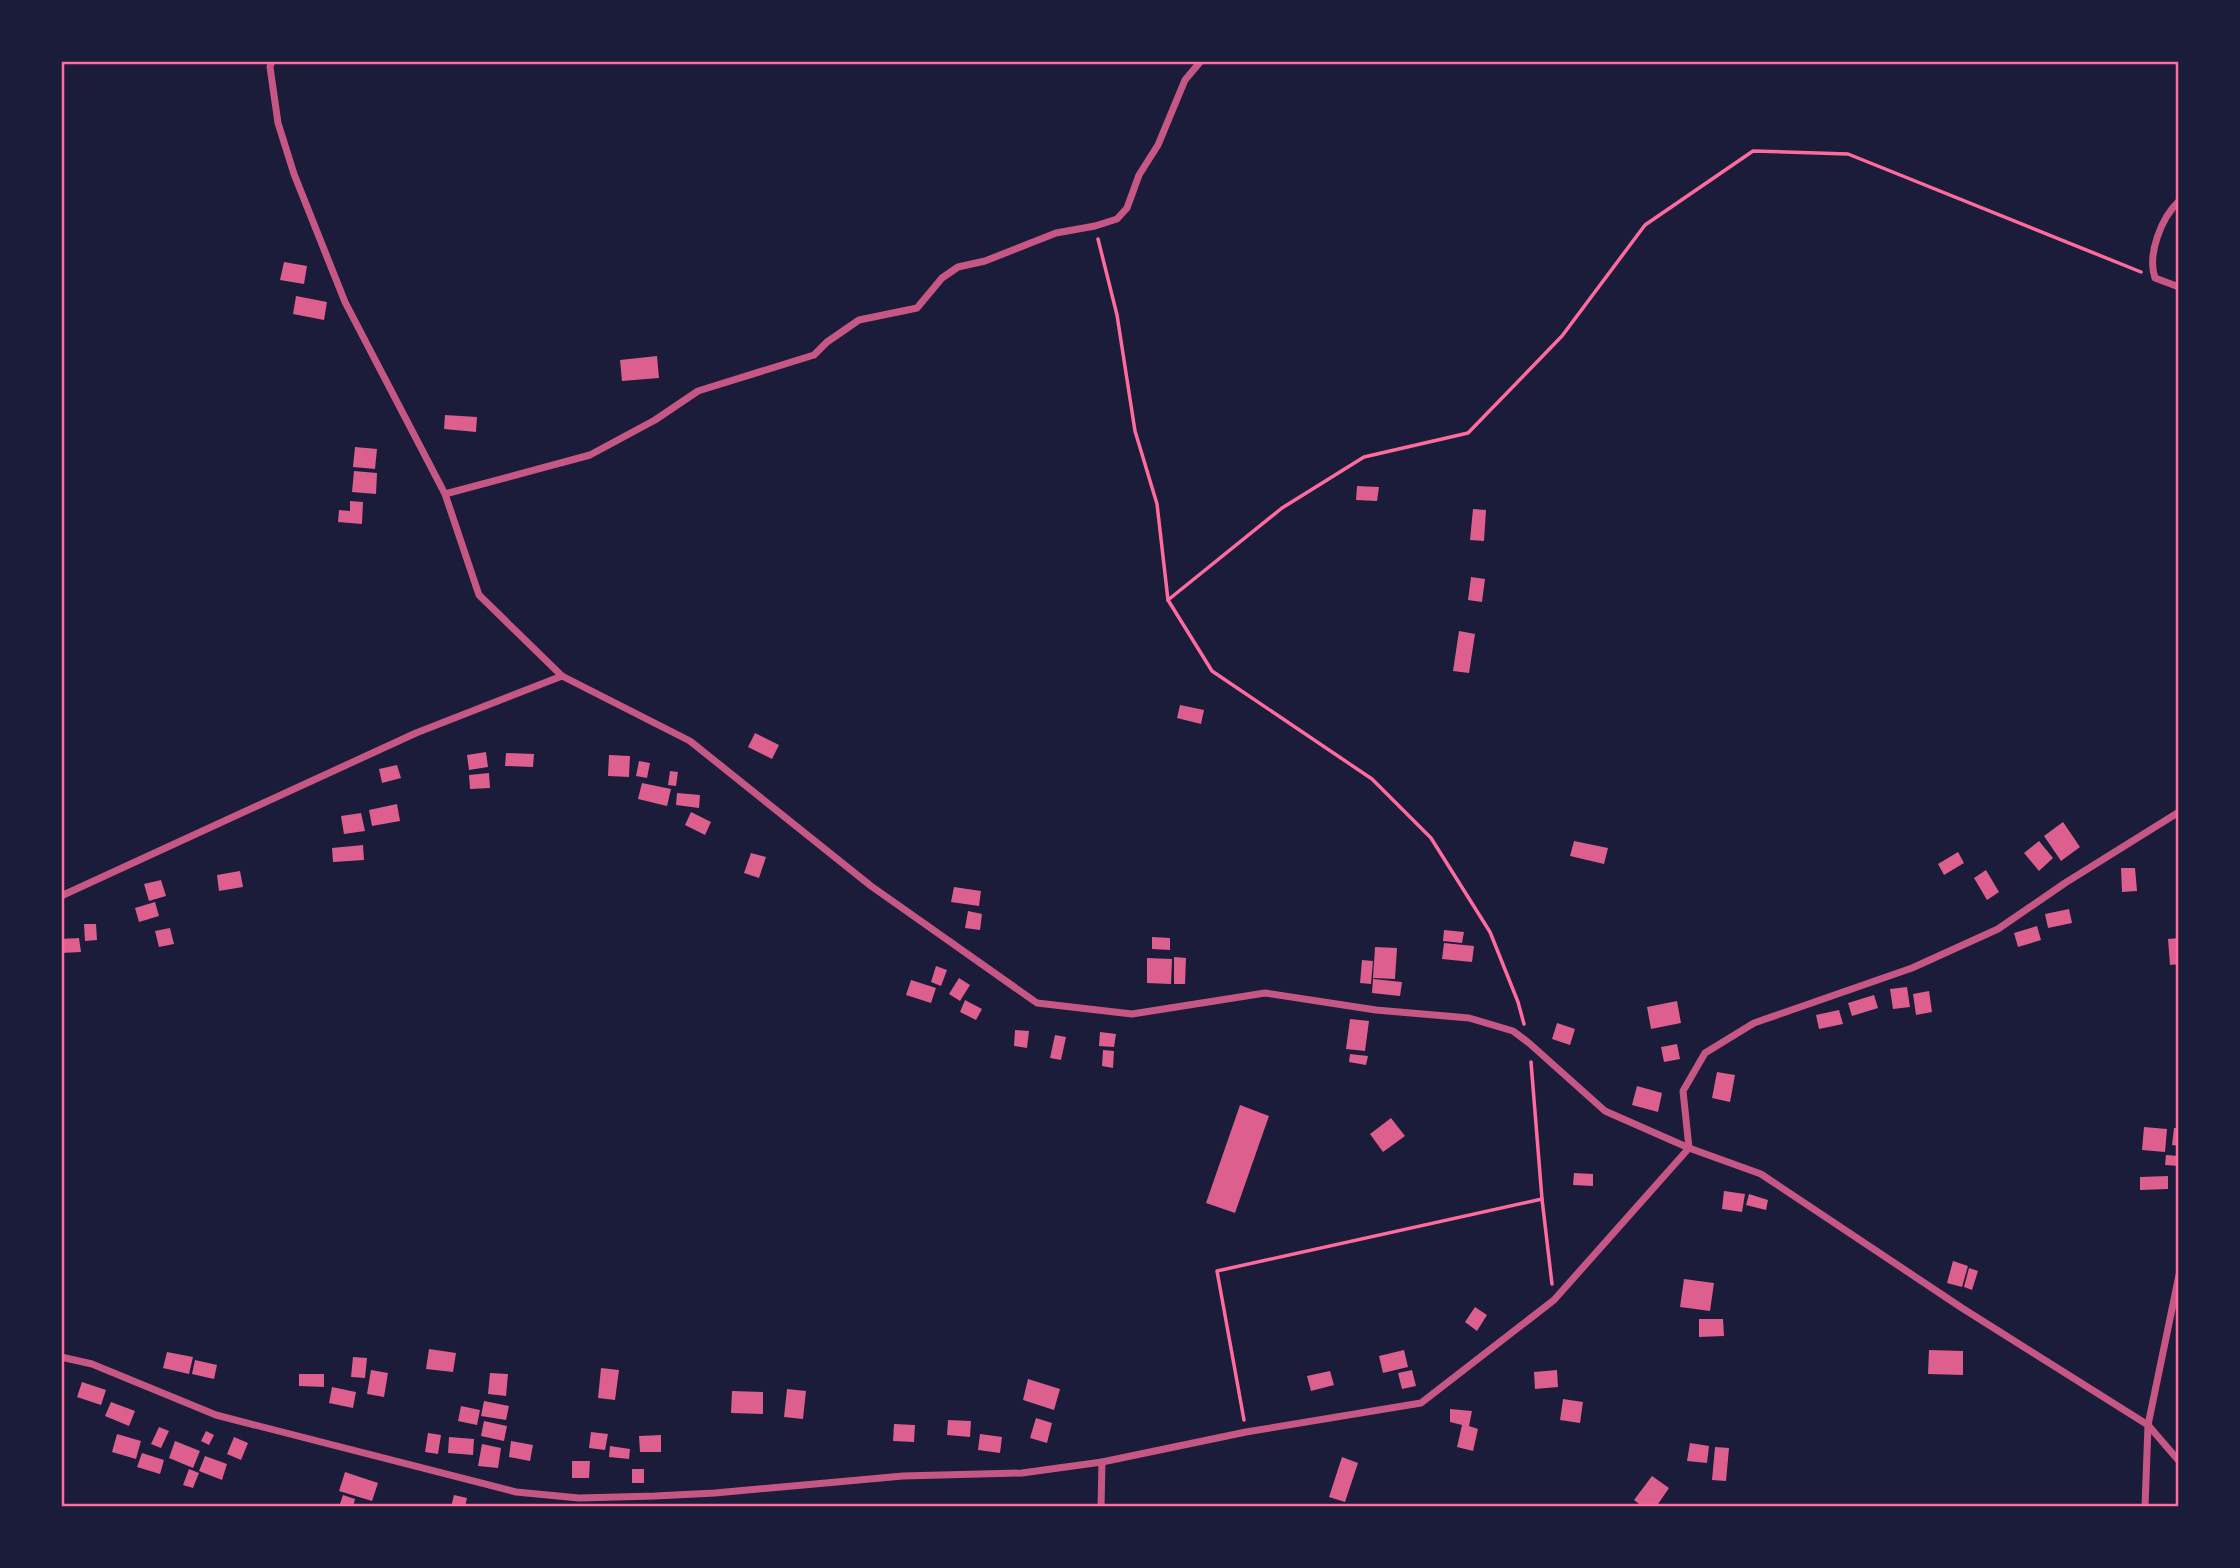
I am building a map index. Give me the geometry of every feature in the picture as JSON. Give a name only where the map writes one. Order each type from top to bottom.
[{"type":"street","points":[[272,61],[270,67],[278,123],[294,174],[345,302],[445,494],[480,595],[562,676],[690,741],[872,886],[1037,1003],[1132,1014],[1265,992],[1376,1010],[1469,1018],[1513,1031],[1605,1111],[1689,1148],[1761,1174],[1962,1308],[2148,1425],[2179,1461]]},
{"type":"street","points":[[445,494],[590,454],[655,420],[698,391],[814,355],[827,342],[859,320],[917,308],[942,278],[958,267],[985,261],[1056,233],[1117,219],[1127,208],[1139,175],[1158,145],[1185,80],[1201,61]]},
{"type":"street","points":[[2179,201],[2171,209],[2151,258],[2155,278],[2179,287]]},
{"type":"street","points":[[61,896],[416,733],[562,676]]},
{"type":"street","points":[[61,1357],[92,1364],[216,1415],[516,1492],[579,1498],[679,1495],[903,1476],[1022,1473],[1102,1462],[1246,1432],[1421,1403],[1554,1300],[1689,1148],[1683,1091],[1705,1053],[1754,1023],[1912,968],[1998,929],[2065,883],[2179,813]]},
{"type":"street","points":[[2146,1507],[2148,1425],[2179,1275]]},
{"type":"street","points":[[1101,1507],[1102,1462]]},
{"type":"path","points":[[1168,600],[1282,508],[1364,457],[1468,433],[1562,336],[1645,225],[1753,151],[1848,153],[2155,278]]},
{"type":"path","points":[[1095,226],[1117,315],[1135,431],[1157,504],[1168,600],[1212,671],[1372,779],[1431,838],[1490,932],[1518,1002],[1529,1043],[1542,1199],[1554,1300]]},
{"type":"path","points":[[1246,1432],[1217,1271],[1542,1199]]},
{"type":"building","points":[[284,262],[307,266],[304,284],[280,280]]},
{"type":"building","points":[[296,296],[327,302],[324,320],[293,314]]},
{"type":"building","points":[[657,356],[659,378],[622,381],[620,360]]},
{"type":"building","points":[[445,415],[477,417],[476,432],[444,429]]},
{"type":"building","points":[[355,447],[377,449],[375,469],[353,467]]},
{"type":"building","points":[[354,471],[377,473],[376,494],[352,492]]},
{"type":"building","points":[[1357,486],[1379,487],[1377,501],[1356,500]]},
{"type":"building","points":[[350,501],[363,502],[362,524],[338,522],[339,510],[350,511]]},
{"type":"building","points":[[1473,509],[1486,510],[1484,541],[1470,540]]},
{"type":"building","points":[[1471,577],[1485,579],[1482,602],[1468,600]]},
{"type":"building","points":[[1459,631],[1475,634],[1469,673],[1453,671]]},
{"type":"building","points":[[1180,705],[1204,710],[1201,724],[1177,718]]},
{"type":"building","points":[[755,733],[779,745],[772,759],[748,747]]},
{"type":"building","points":[[486,752],[488,767],[469,770],[467,755]]},
{"type":"building","points":[[506,753],[534,754],[533,767],[505,766]]},
{"type":"building","points":[[609,755],[630,756],[629,777],[608,776]]},
{"type":"building","points":[[639,761],[650,763],[647,778],[636,776]]},
{"type":"building","points":[[397,765],[401,778],[382,783],[379,769]]},
{"type":"building","points":[[670,771],[678,772],[676,786],[668,785]]},
{"type":"building","points":[[489,773],[490,788],[470,789],[469,775]]},
{"type":"building","points":[[642,783],[671,789],[667,806],[638,799]]},
{"type":"building","points":[[677,793],[700,795],[699,808],[676,805]]},
{"type":"building","points":[[397,804],[400,821],[372,826],[369,810]]},
{"type":"building","points":[[691,812],[711,822],[705,835],[685,825]]},
{"type":"building","points":[[361,813],[365,831],[344,834],[341,816]]},
{"type":"building","points":[[2063,822],[2080,847],[2061,861],[2044,836]]},
{"type":"building","points":[[1574,841],[1608,848],[1604,864],[1570,856]]},
{"type":"building","points":[[2039,841],[2053,858],[2039,871],[2024,853]]},
{"type":"building","points":[[363,845],[364,860],[333,862],[332,848]]},
{"type":"building","points":[[1958,852],[1964,863],[1944,875],[1938,864]]},
{"type":"building","points":[[751,853],[766,857],[759,878],[744,873]]},
{"type":"building","points":[[2121,868],[2135,868],[2137,891],[2122,892]]},
{"type":"building","points":[[1986,870],[1999,892],[1987,900],[1974,878]]},
{"type":"building","points":[[240,871],[243,887],[219,891],[217,875]]},
{"type":"building","points":[[161,880],[166,896],[149,901],[144,884]]},
{"type":"building","points":[[954,887],[981,891],[979,906],[951,902]]},
{"type":"building","points":[[155,902],[159,916],[139,922],[135,908]]},
{"type":"building","points":[[2069,909],[2072,923],[2048,928],[2045,914]]},
{"type":"building","points":[[968,911],[982,914],[980,930],[965,928]]},
{"type":"building","points":[[84,924],[96,924],[97,940],[85,941]]},
{"type":"building","points":[[2037,926],[2041,940],[2018,947],[2014,933]]},
{"type":"building","points":[[170,928],[174,944],[159,947],[155,931]]},
{"type":"building","points":[[1444,930],[1464,932],[1462,943],[1443,941]]},
{"type":"building","points":[[1152,937],[1170,938],[1170,950],[1152,949]]},
{"type":"building","points":[[79,938],[81,952],[61,953],[61,939]]},
{"type":"building","points":[[2179,938],[2179,964],[2170,965],[2168,939]]},
{"type":"building","points":[[1444,943],[1474,946],[1472,962],[1442,959]]},
{"type":"building","points":[[1375,947],[1397,948],[1395,979],[1373,978]]},
{"type":"building","points":[[1174,957],[1186,958],[1185,984],[1174,984]]},
{"type":"building","points":[[1147,958],[1172,959],[1171,984],[1147,983]]},
{"type":"building","points":[[1362,960],[1373,961],[1371,984],[1360,983]]},
{"type":"building","points":[[936,966],[947,970],[941,986],[931,982]]},
{"type":"building","points":[[959,978],[970,985],[960,1001],[949,994]]},
{"type":"building","points":[[1373,979],[1402,982],[1400,996],[1372,993]]},
{"type":"building","points":[[911,980],[936,988],[931,1003],[906,995]]},
{"type":"building","points":[[1907,987],[1910,1007],[1893,1009],[1890,989]]},
{"type":"building","points":[[1929,991],[1932,1012],[1916,1015],[1913,994]]},
{"type":"building","points":[[1874,995],[1878,1008],[1852,1016],[1848,1003]]},
{"type":"building","points":[[965,1000],[982,1009],[976,1020],[960,1012]]},
{"type":"building","points":[[1677,1001],[1681,1023],[1651,1029],[1647,1007]]},
{"type":"building","points":[[1839,1010],[1843,1024],[1819,1029],[1816,1015]]},
{"type":"building","points":[[1350,1019],[1369,1021],[1365,1051],[1346,1049]]},
{"type":"building","points":[[1557,1023],[1575,1029],[1570,1045],[1552,1039]]},
{"type":"building","points":[[1015,1030],[1029,1031],[1027,1048],[1014,1046]]},
{"type":"building","points":[[1100,1032],[1116,1034],[1114,1047],[1099,1046]]},
{"type":"building","points":[[1055,1035],[1066,1037],[1061,1060],[1050,1058]]},
{"type":"building","points":[[1677,1044],[1680,1059],[1664,1062],[1661,1047]]},
{"type":"building","points":[[1103,1050],[1114,1051],[1113,1068],[1102,1066]]},
{"type":"building","points":[[1350,1054],[1368,1056],[1366,1065],[1349,1062]]},
{"type":"building","points":[[1717,1072],[1735,1075],[1730,1102],[1712,1098]]},
{"type":"building","points":[[1637,1086],[1662,1093],[1658,1112],[1632,1105]]},
{"type":"building","points":[[1240,1105],[1269,1116],[1235,1213],[1206,1203]]},
{"type":"building","points":[[1391,1118],[1405,1136],[1383,1152],[1370,1134]]},
{"type":"building","points":[[2144,1127],[2167,1129],[2165,1152],[2142,1150]]},
{"type":"building","points":[[2174,1128],[2179,1128],[2179,1146],[2172,1145]]},
{"type":"building","points":[[2166,1155],[2179,1156],[2179,1166],[2165,1165]]},
{"type":"building","points":[[1574,1173],[1593,1174],[1593,1186],[1573,1185]]},
{"type":"building","points":[[2168,1176],[2168,1189],[2140,1190],[2140,1177]]},
{"type":"building","points":[[1724,1191],[1745,1194],[1742,1212],[1722,1209]]},
{"type":"building","points":[[1749,1194],[1768,1200],[1766,1210],[1746,1205]]},
{"type":"building","points":[[1953,1261],[1968,1266],[1962,1287],[1947,1283]]},
{"type":"building","points":[[1969,1268],[1978,1271],[1972,1290],[1964,1287]]},
{"type":"building","points":[[1684,1279],[1714,1283],[1710,1311],[1680,1307]]},
{"type":"building","points":[[1475,1307],[1487,1315],[1477,1331],[1465,1322]]},
{"type":"building","points":[[1699,1319],[1723,1319],[1724,1336],[1699,1337]]},
{"type":"building","points":[[429,1349],[456,1353],[453,1372],[426,1369]]},
{"type":"building","points":[[1404,1350],[1408,1367],[1383,1373],[1379,1356]]},
{"type":"building","points":[[1929,1350],[1963,1351],[1963,1375],[1928,1374]]},
{"type":"building","points":[[167,1352],[193,1357],[189,1374],[163,1368]]},
{"type":"building","points":[[353,1357],[367,1358],[365,1378],[351,1377]]},
{"type":"building","points":[[195,1360],[217,1365],[214,1379],[192,1374]]},
{"type":"building","points":[[601,1368],[619,1370],[615,1400],[598,1398]]},
{"type":"building","points":[[371,1370],[388,1373],[384,1397],[367,1394]]},
{"type":"building","points":[[1412,1370],[1416,1386],[1402,1389],[1398,1373]]},
{"type":"building","points":[[1557,1370],[1558,1387],[1535,1389],[1534,1372]]},
{"type":"building","points":[[1330,1371],[1334,1385],[1311,1391],[1307,1376]]},
{"type":"building","points":[[490,1373],[508,1374],[506,1396],[488,1394]]},
{"type":"building","points":[[299,1374],[324,1374],[324,1387],[299,1386]]},
{"type":"building","points":[[1028,1379],[1060,1389],[1054,1410],[1023,1400]]},
{"type":"building","points":[[82,1382],[106,1390],[101,1405],[77,1397]]},
{"type":"building","points":[[332,1387],[356,1392],[353,1408],[329,1403]]},
{"type":"building","points":[[787,1389],[806,1391],[803,1419],[784,1417]]},
{"type":"building","points":[[732,1391],[763,1392],[763,1414],[731,1413]]},
{"type":"building","points":[[1563,1399],[1583,1402],[1580,1423],[1560,1420]]},
{"type":"building","points":[[484,1401],[509,1406],[506,1420],[481,1416]]},
{"type":"building","points":[[111,1402],[135,1411],[129,1426],[105,1416]]},
{"type":"building","points":[[461,1406],[480,1410],[477,1425],[458,1421]]},
{"type":"building","points":[[1450,1409],[1472,1411],[1469,1426],[1478,1429],[1473,1451],[1457,1447],[1462,1425],[1450,1422]]},
{"type":"building","points":[[1036,1418],[1052,1423],[1047,1443],[1030,1438]]},
{"type":"building","points":[[948,1420],[971,1421],[970,1437],[947,1435]]},
{"type":"building","points":[[484,1421],[507,1426],[504,1441],[481,1436]]},
{"type":"building","points":[[894,1424],[915,1425],[914,1442],[893,1441]]},
{"type":"building","points":[[159,1427],[169,1431],[161,1448],[151,1444]]},
{"type":"building","points":[[206,1431],[214,1435],[209,1445],[201,1441]]},
{"type":"building","points":[[591,1432],[608,1434],[605,1450],[589,1448]]},
{"type":"building","points":[[428,1433],[441,1435],[438,1454],[425,1452]]},
{"type":"building","points":[[117,1434],[141,1441],[136,1459],[112,1452]]},
{"type":"building","points":[[980,1434],[1002,1437],[1000,1453],[978,1450]]},
{"type":"building","points":[[661,1435],[661,1452],[640,1452],[639,1436]]},
{"type":"building","points":[[234,1437],[248,1443],[241,1460],[227,1454]]},
{"type":"building","points":[[449,1437],[474,1439],[473,1455],[448,1453]]},
{"type":"building","points":[[175,1441],[200,1451],[193,1468],[169,1458]]},
{"type":"building","points":[[511,1441],[533,1445],[530,1461],[509,1457]]},
{"type":"building","points":[[1690,1443],[1709,1446],[1707,1463],[1687,1461]]},
{"type":"building","points":[[482,1444],[501,1448],[498,1468],[478,1466]]},
{"type":"building","points":[[610,1446],[630,1449],[629,1459],[609,1457]]},
{"type":"building","points":[[1715,1447],[1729,1448],[1726,1481],[1712,1480]]},
{"type":"building","points":[[142,1453],[164,1460],[160,1474],[137,1467]]},
{"type":"building","points":[[205,1456],[227,1464],[222,1480],[199,1471]]},
{"type":"building","points":[[1342,1457],[1358,1463],[1345,1502],[1329,1497]]},
{"type":"building","points":[[572,1461],[590,1461],[589,1478],[572,1478]]},
{"type":"building","points":[[189,1469],[199,1473],[193,1488],[183,1485]]},
{"type":"building","points":[[632,1469],[644,1469],[644,1483],[632,1483]]},
{"type":"building","points":[[345,1472],[378,1483],[372,1501],[339,1491]]},
{"type":"building","points":[[1652,1476],[1669,1488],[1656,1507],[1643,1507],[1634,1500]]},
{"type":"building","points":[[343,1495],[355,1499],[353,1507],[339,1507]]},
{"type":"building","points":[[454,1495],[467,1498],[465,1507],[451,1507]]}]
